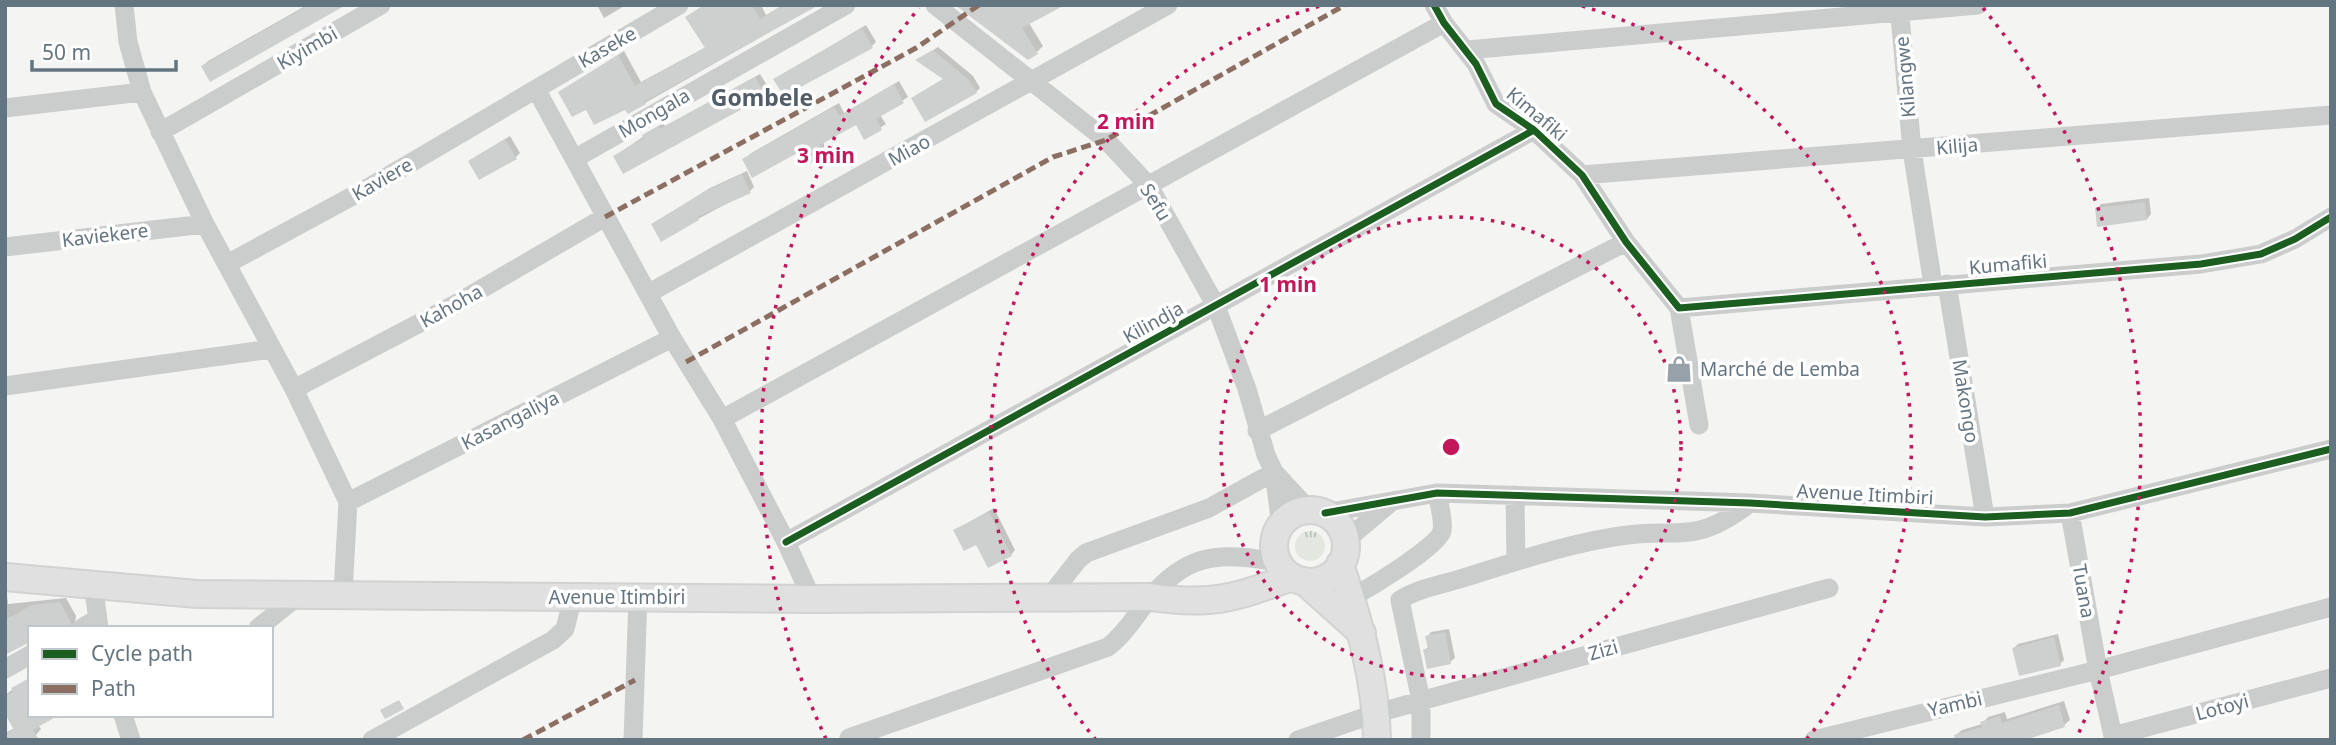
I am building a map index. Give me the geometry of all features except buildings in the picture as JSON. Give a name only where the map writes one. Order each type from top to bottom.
[{"type":"main road","points":[[1230,599],[1273,544],[1290,516],[1317,512],[1340,527],[1343,553],[1363,634],[1377,713],[1377,740]]},
{"type":"main road","points":[[1273,544],[1279,565],[1363,634]]},
{"type":"main road","points":[[1298,579],[1324,578],[1343,553]]},
{"type":"main road","name":"Avenue Itimbiri","points":[[5,577],[197,594],[303,592],[812,599],[1150,597],[1188,602],[1230,599],[1298,579]]},
{"type":"street","points":[[124,5],[128,42],[142,92],[160,132],[226,264],[294,389],[348,502],[343,593]]},
{"type":"street","name":"Kiyimbi","points":[[160,132],[381,5]]},
{"type":"street","name":"Kaseke","points":[[536,89],[679,5]]},
{"type":"street","name":"Mongala","points":[[574,159],[846,5]]},
{"type":"street","name":"Sefu","points":[[935,5],[1035,81],[1106,140],[1149,186],[1216,306],[1247,389],[1257,431],[1275,472]]},
{"type":"street","name":"Miao","points":[[649,293],[1168,5]]},
{"type":"street","name":"Kimafiki","points":[[1434,5],[1444,23],[1466,50],[1496,104],[1534,130],[1582,176],[1626,242],[1679,308]]},
{"type":"street","points":[[1466,50],[1899,8],[1978,5]]},
{"type":"street","name":"Kilangwe","points":[[1899,8],[1912,150],[1940,285]]},
{"type":"street","points":[[722,419],[1444,23]]},
{"type":"street","points":[[536,89],[672,338],[722,419],[786,542],[812,599]]},
{"type":"street","name":"Kaviere","points":[[226,264],[373,185],[536,89]]},
{"type":"street","points":[[5,108],[142,92]]},
{"type":"street","name":"Kilija","points":[[1582,176],[2331,115]]},
{"type":"street","name":"Kilindja","points":[[786,542],[1534,130]]},
{"type":"street","name":"Kahoha","points":[[294,389],[454,305],[605,217]]},
{"type":"street","name":"Kumafiki","points":[[1679,308],[2201,264],[2261,254],[2295,239],[2331,217]]},
{"type":"street","name":"Kaviekere","points":[[5,247],[205,223]]},
{"type":"street","points":[[1257,431],[1626,242]]},
{"type":"street","name":"Makongo","points":[[1940,285],[1985,517]]},
{"type":"street","points":[[1679,308],[1699,425]]},
{"type":"street","name":"Kasangaliya","points":[[348,502],[672,338]]},
{"type":"street","points":[[5,386],[271,349]]},
{"type":"street","name":"Avenue Itimbiri","points":[[1317,512],[1437,493],[1750,503],[1985,517],[2070,513],[2331,449]]},
{"type":"street","points":[[1275,472],[1317,512]]},
{"type":"street","points":[[849,738],[1108,647],[1124,635],[1150,597],[1181,568],[1209,557],[1273,544],[1275,472]]},
{"type":"street","points":[[1049,597],[1086,553],[1209,508],[1275,472]]},
{"type":"street","points":[[1352,598],[1397,572],[1414,556],[1438,540],[1443,529],[1437,493]]},
{"type":"street","points":[[1515,495],[1516,561]]},
{"type":"street","points":[[1343,553],[1391,502]]},
{"type":"street","points":[[1421,740],[1421,701],[1400,600],[1516,561],[1622,536],[1693,534],[1722,524],[1750,503]]},
{"type":"street","name":"Tuana","points":[[2070,513],[2098,670],[2114,738]]},
{"type":"street","points":[[93,583],[93,625]]},
{"type":"street","name":"Zizi","points":[[1298,740],[1377,713],[1829,588]]},
{"type":"street","points":[[260,626],[303,592]]},
{"type":"street","points":[[372,740],[553,640],[565,629],[573,597]]},
{"type":"street","points":[[633,740],[638,597]]},
{"type":"street","name":"Yambi","points":[[1814,740],[2098,670],[2331,607]]},
{"type":"street","points":[[5,669],[28,657]]},
{"type":"street","name":"Lotoyi","points":[[2114,738],[2331,678]]},
{"type":"street","points":[[124,717],[131,740]]},
{"type":"green space","points":[[1310,531],[1321,535],[1325,546],[1321,557],[1310,561],[1299,557],[1295,546],[1299,535]]},
{"type":"marked path","points":[[605,217],[916,48],[979,5]]},
{"type":"marked path","points":[[686,362],[1053,157],[1106,140],[1345,5]]},
{"type":"marked path","points":[[523,740],[635,680]]},
{"type":"cycle path","points":[[1434,5],[1444,23],[1476,64],[1496,104],[1534,130],[1582,175],[1626,242],[1679,308],[2201,264],[2261,254],[2295,239],[2331,217]]},
{"type":"cycle path","points":[[786,542],[1534,130]]},
{"type":"cycle path","points":[[1325,513],[1437,493],[1750,503],[1985,517],[2070,513],[2331,449]]},
{"type":"place","name":"Marché de Lemba","points":[[1679,369]]},
{"type":"district","name":"Gombele","points":[[762,98]]}]
